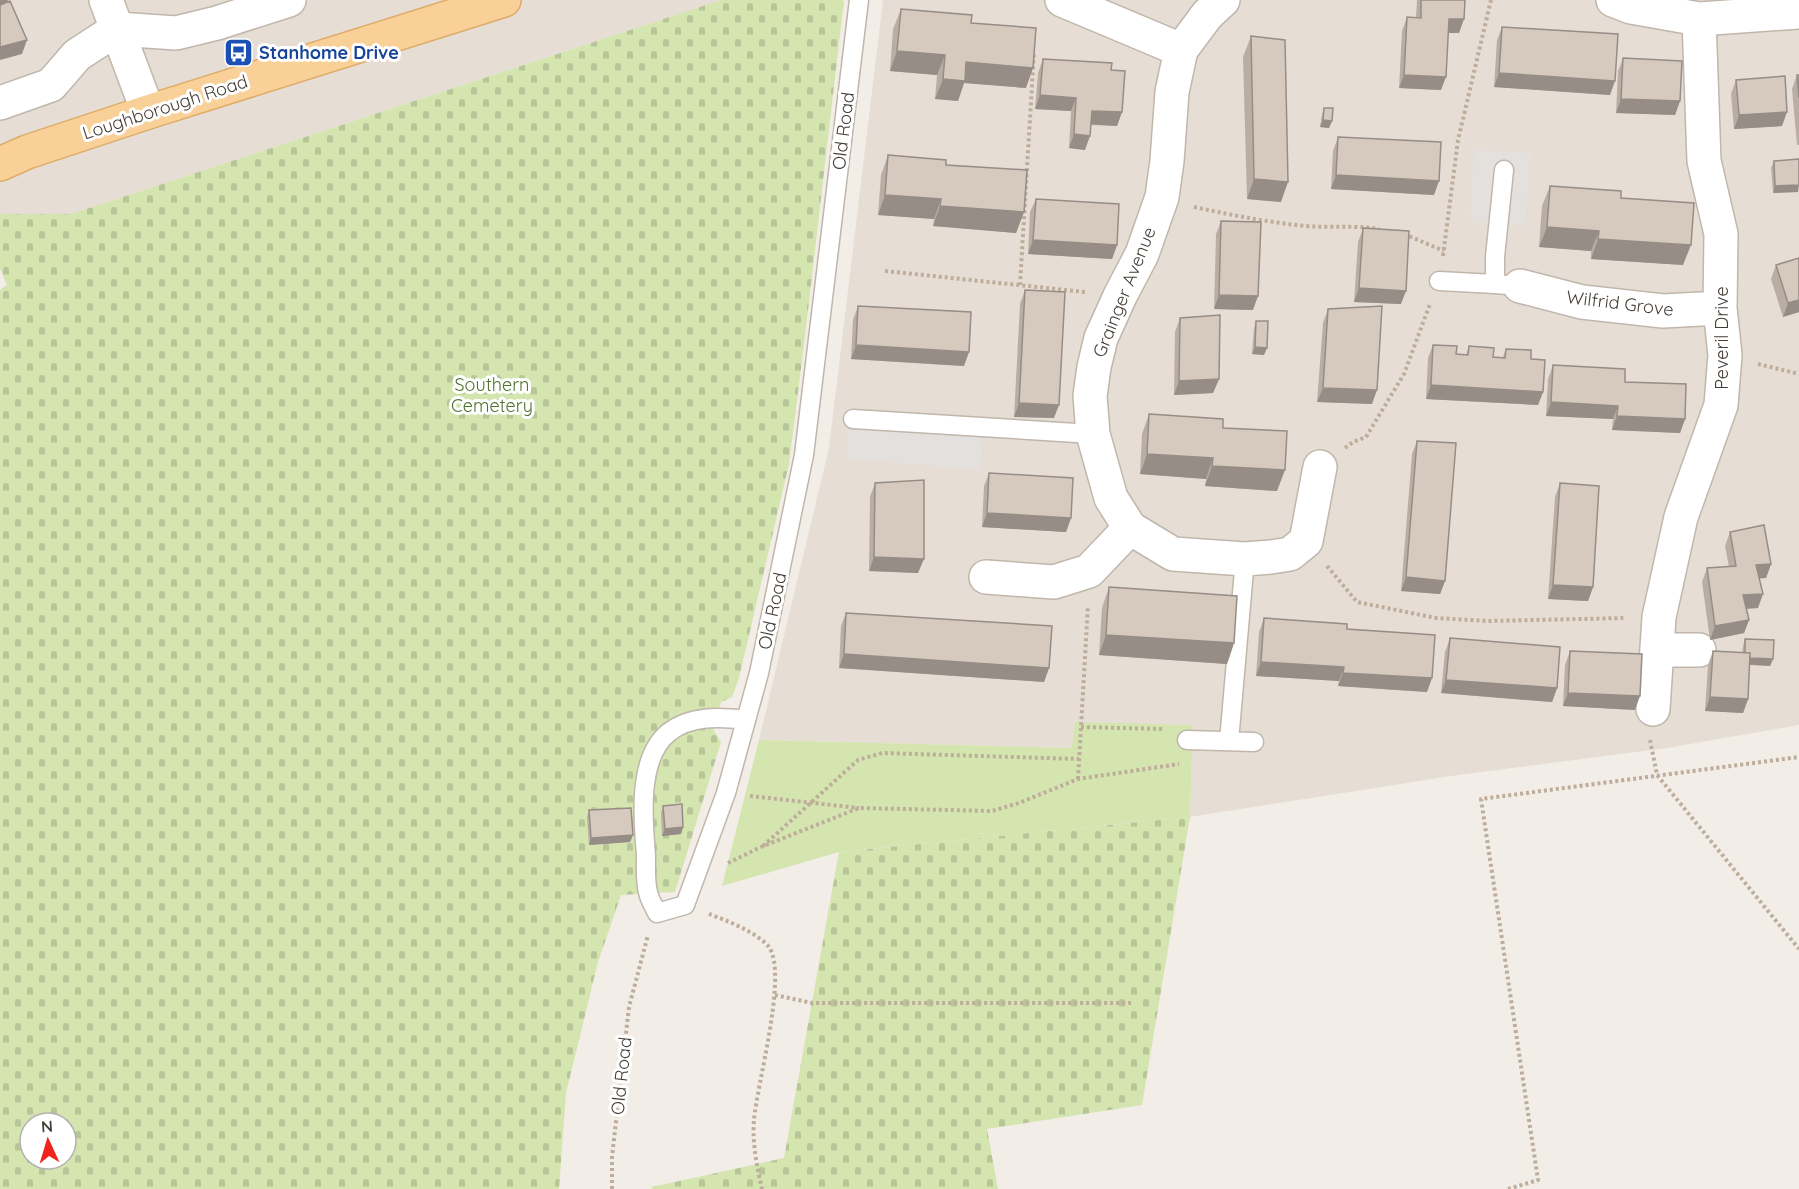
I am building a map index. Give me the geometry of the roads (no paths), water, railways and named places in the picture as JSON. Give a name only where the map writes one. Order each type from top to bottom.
[{"type":"main road","name":"Loughborough Road","points":[[0,164],[27,152],[148,112],[504,0]]},
{"type":"street","points":[[111,14],[176,33],[217,23],[289,0]]},
{"type":"street","points":[[1062,0],[1181,50]]},
{"type":"street","name":"Grainger Avenue","points":[[1223,0],[1207,15],[1181,50],[1172,92],[1162,197],[1142,254],[1101,338],[1090,396],[1093,434],[1112,498],[1130,528],[1173,554],[1245,559],[1290,554],[1306,541],[1320,467]]},
{"type":"street","points":[[1613,0],[1631,7],[1699,19],[1799,12]]},
{"type":"street","points":[[0,103],[51,85],[111,14]]},
{"type":"street","points":[[111,14],[148,112]]},
{"type":"street","name":"Peveril Drive","points":[[1653,710],[1659,617],[1681,517],[1721,405],[1725,355],[1720,308],[1721,234],[1704,161],[1699,19]]},
{"type":"street","name":"Wilfrid Grove","points":[[1507,285],[1582,302],[1663,311],[1720,308]]},
{"type":"street","points":[[986,577],[1054,582],[1089,571],[1130,528]]},
{"type":"street","points":[[1657,650],[1700,650]]},
{"type":"lane","name":"Old Road","points":[[746,720],[717,716],[686,723],[668,733],[655,749],[642,805],[648,893],[657,913],[685,905],[726,793],[759,673],[804,455],[859,0]]},
{"type":"lane","points":[[1439,281],[1507,285],[1495,257],[1504,170]]},
{"type":"lane","points":[[853,419],[1093,434]]},
{"type":"lane","points":[[1229,741],[1245,559]]},
{"type":"lane","points":[[1187,740],[1254,742]]},
{"type":"place","name":"Stanhome Drive","points":[[238,52]]},
{"type":"park label","name":"Southern Cemetery","points":[[492,394]]}]
